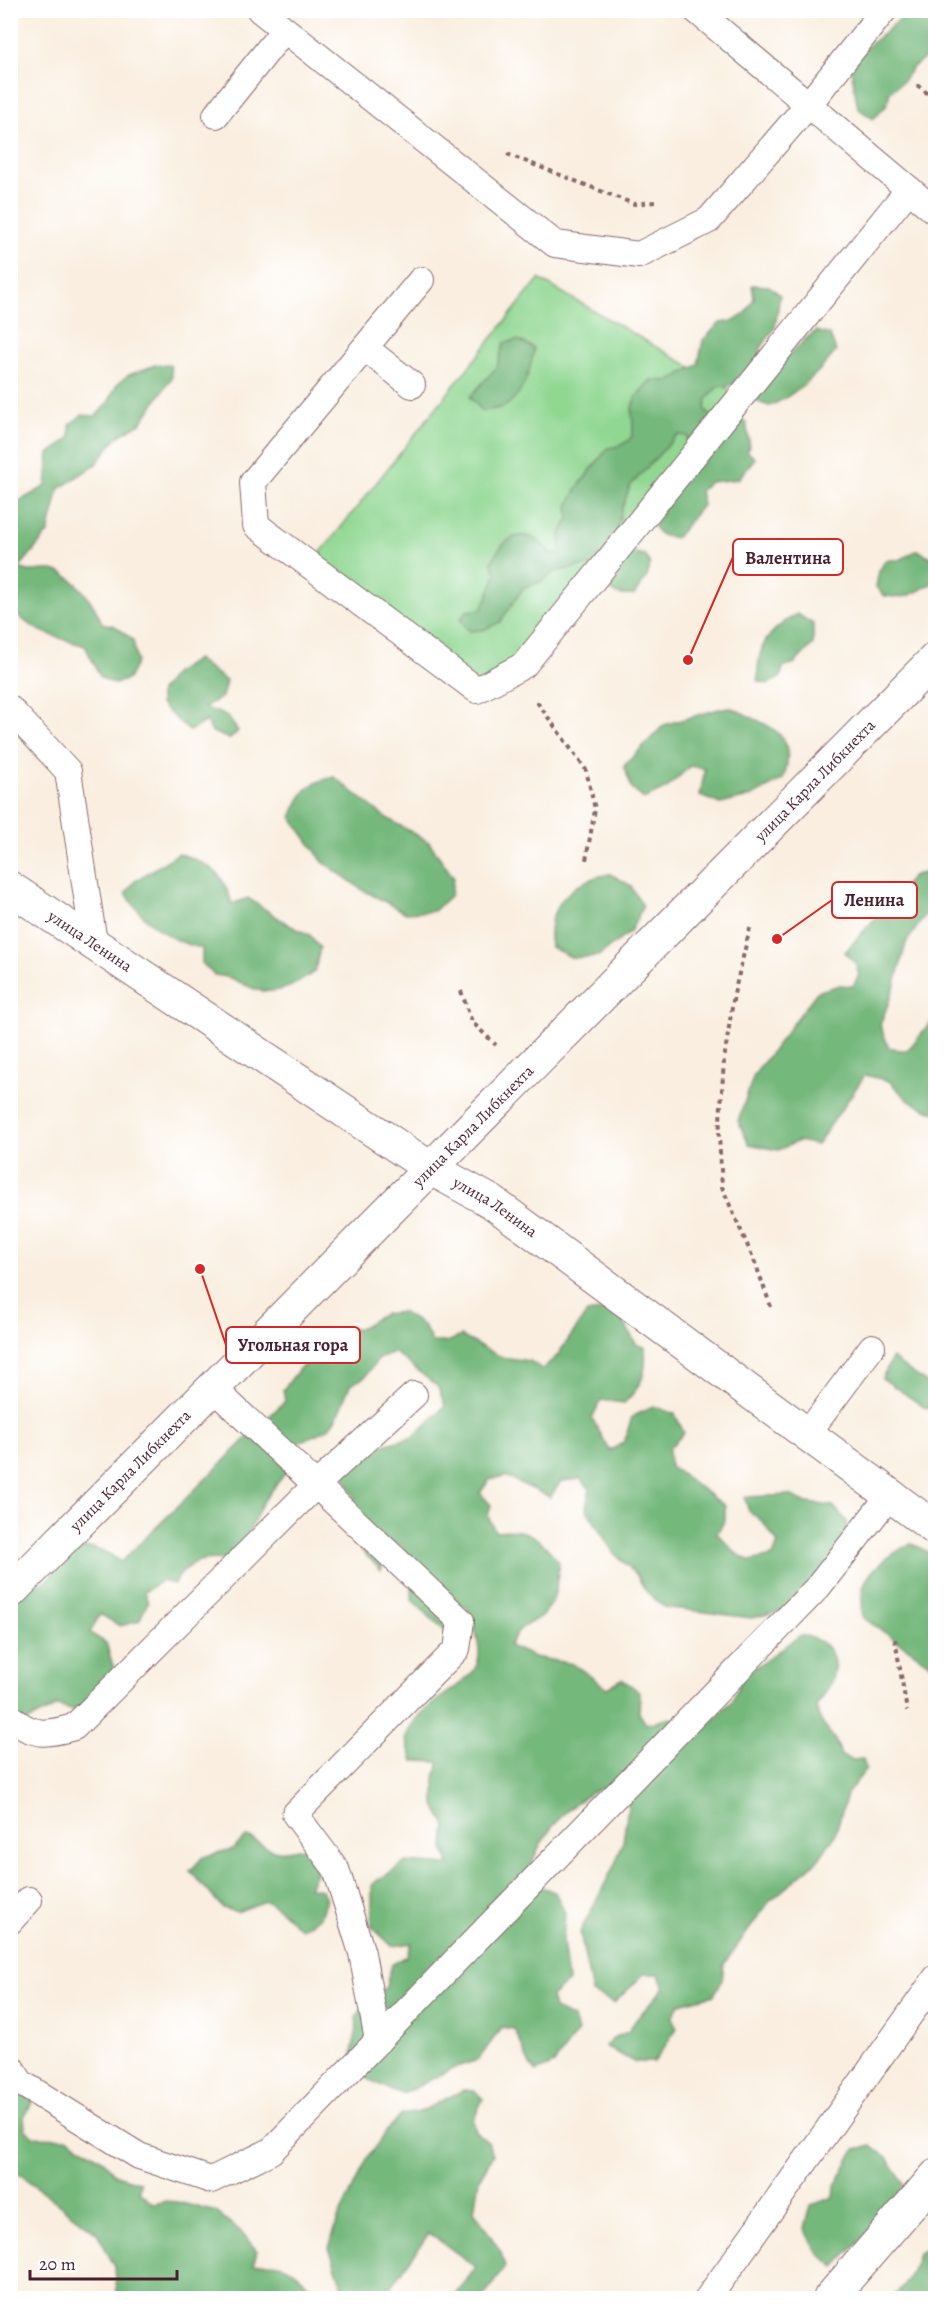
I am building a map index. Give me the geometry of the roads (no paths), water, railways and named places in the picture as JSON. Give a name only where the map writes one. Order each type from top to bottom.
[{"type":"main road","name":"улица Карла Либкнехта","points":[[10,1592],[430,1168],[528,1073],[936,658]]},
{"type":"main road","name":"улица Ленина","points":[[10,888],[430,1168],[492,1202],[936,1529]]},
{"type":"main road","points":[[830,2298],[936,2176]]},
{"type":"lane","points":[[260,10],[555,244],[639,255],[709,220],[808,105],[884,10]]},
{"type":"lane","points":[[696,10],[936,212]]},
{"type":"lane","points":[[216,115],[284,30]]},
{"type":"lane","points":[[421,280],[253,482],[256,525],[477,690],[524,665],[909,189]]},
{"type":"lane","points":[[365,348],[412,385]]},
{"type":"lane","points":[[10,709],[68,771],[94,943]]},
{"type":"lane","points":[[808,1433],[872,1347]]},
{"type":"lane","points":[[213,1388],[461,1621],[457,1649],[295,1814],[336,1869],[362,1953],[378,2041]]},
{"type":"lane","points":[[10,1717],[22,1727],[47,1735],[74,1727],[316,1485],[414,1395]]},
{"type":"lane","points":[[10,2066],[21,2083],[139,2156],[211,2180],[271,2151],[818,1587],[890,1495]]},
{"type":"lane","points":[[10,1921],[29,1900]]},
{"type":"lane","points":[[708,2298],[936,1978]]},
{"type":"place","name":"Валентина","points":[[688,660]]},
{"type":"place","name":"Ленина","points":[[777,939]]},
{"type":"place","name":"Угольная гора","points":[[200,1269]]}]
